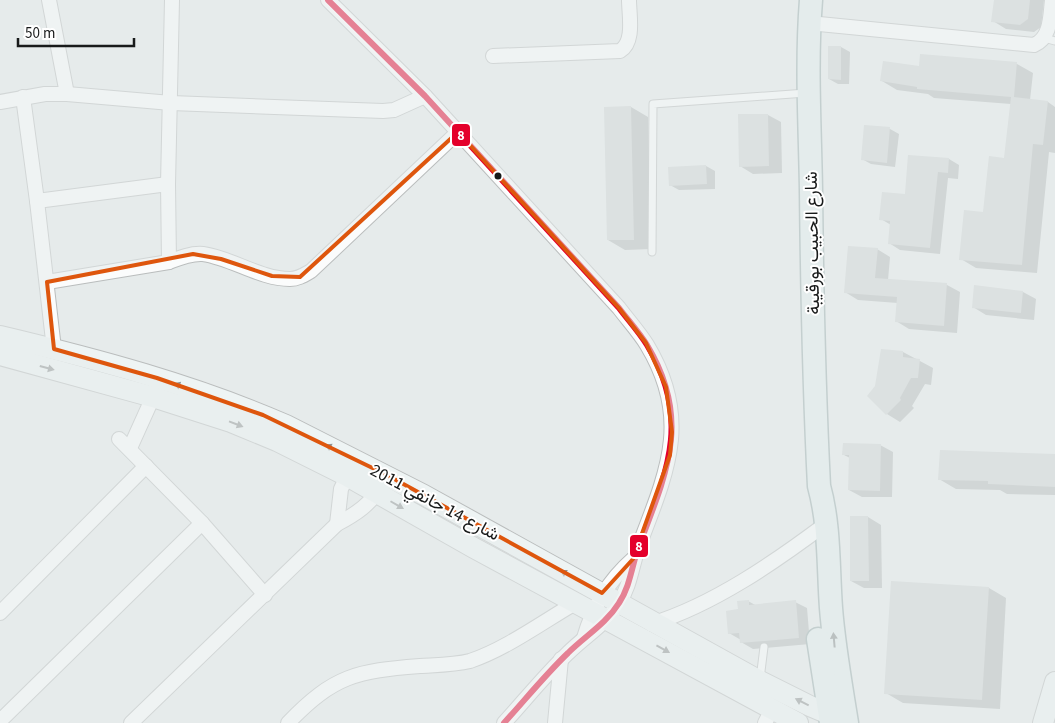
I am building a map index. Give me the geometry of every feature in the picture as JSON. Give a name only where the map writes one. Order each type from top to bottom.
[{"type":"main road","name":"شارع الحبيب بورقيبة","points":[[811,0],[809,93],[813,324],[819,486],[815,506],[820,528],[815,608],[838,720]]},
{"type":"main road","name":"شارع 14 جانفي 2011","points":[[0,336],[156,378],[262,415],[351,468],[377,493],[599,609],[769,716],[798,723]]},
{"type":"main road","name":"شارع 14 جانفي 2011","points":[[0,355],[152,397],[206,414],[351,468],[387,475],[602,593],[599,609]]},
{"type":"main road","name":"شارع 14 جانفي 2011","points":[[599,609],[655,623],[760,681],[838,720]]},
{"type":"main road","points":[[1043,723],[1055,682]]},
{"type":"street","points":[[49,0],[67,94]]},
{"type":"street","points":[[169,262],[168,184],[172,0]]},
{"type":"street","points":[[288,723],[314,698],[347,677],[383,669],[467,662],[599,609],[627,589],[633,559],[662,483],[670,455],[672,432],[666,387],[658,365],[646,343],[619,308],[425,96],[328,0]]},
{"type":"street","points":[[493,56],[620,51],[629,41],[629,0]]},
{"type":"street","points":[[810,23],[1027,46],[1050,40],[1047,33],[1052,0]]},
{"type":"street","points":[[0,102],[45,94],[67,94],[171,103],[383,111],[394,110],[425,96]]},
{"type":"street","points":[[23,97],[54,349]]},
{"type":"street","points":[[47,282],[169,262],[193,254],[202,254],[221,259],[272,276],[290,279],[300,277],[311,270],[458,132]]},
{"type":"street","points":[[37,201],[168,184]]},
{"type":"street","points":[[152,397],[124,443],[202,523],[265,595]]},
{"type":"street","points":[[0,613],[146,466]]},
{"type":"street","points":[[337,524],[341,489],[351,468]]},
{"type":"street","points":[[131,723],[337,524],[367,506],[387,475]]},
{"type":"street","points":[[0,721],[202,523]]},
{"type":"street","points":[[630,630],[674,616],[712,598],[786,554],[820,528]]},
{"type":"street","points":[[602,593],[633,559]]},
{"type":"street","points":[[504,723],[561,660],[584,638],[599,609]]},
{"type":"street","points":[[556,723],[561,660]]},
{"type":"lane","points":[[652,252],[653,104],[809,93]]},
{"type":"lane","points":[[760,681],[764,647]]},
{"type":"highlighted area","points":[[458,132],[619,308],[646,343],[666,387],[672,432],[670,455],[633,559],[602,593],[387,475],[263,415],[157,378],[54,349],[47,282],[193,254],[221,259],[272,276],[300,277]]},
{"type":"building","points":[[994,0],[1030,0],[1028,19],[1020,25],[991,22]]},
{"type":"building","points":[[828,46],[841,46],[841,80],[828,79]]},
{"type":"building","points":[[920,54],[1017,62],[1014,97],[1048,101],[1043,145],[1033,144],[1022,265],[959,260],[964,210],[983,212],[989,156],[1004,158],[1011,97],[917,89],[917,87],[880,81],[883,61],[919,66]]},
{"type":"building","points":[[631,106],[634,240],[607,240],[604,107]]},
{"type":"building","points":[[738,114],[768,114],[769,166],[739,167]]},
{"type":"building","points":[[864,125],[890,127],[887,163],[861,160]]},
{"type":"building","points":[[908,155],[949,158],[948,173],[938,172],[930,248],[888,244],[890,221],[879,220],[882,192],[905,194]]},
{"type":"building","points":[[706,165],[707,184],[669,186],[668,167]]},
{"type":"building","points":[[848,246],[878,248],[875,278],[947,283],[944,326],[895,322],[897,297],[844,293]]},
{"type":"building","points":[[974,285],[1023,291],[1021,313],[972,308]]},
{"type":"building","points":[[881,349],[903,351],[903,357],[920,359],[918,378],[911,378],[900,398],[901,400],[886,415],[867,396],[875,386]]},
{"type":"building","points":[[843,443],[881,444],[880,491],[848,490],[849,455],[842,455]]},
{"type":"building","points":[[940,450],[1055,454],[1055,487],[988,484],[988,481],[938,480]]},
{"type":"building","points":[[850,516],[868,516],[869,581],[850,581]]},
{"type":"building","points":[[891,581],[989,587],[982,700],[884,694]]},
{"type":"building","points":[[749,600],[749,605],[796,600],[799,638],[740,643],[739,633],[728,634],[726,611],[738,609],[737,601]]},
{"type":"transit line","name":"8","points":[[328,0],[425,96],[619,308],[647,345],[660,371],[668,396],[672,420],[666,468],[623,596],[608,617],[560,661],[504,723]]}]
